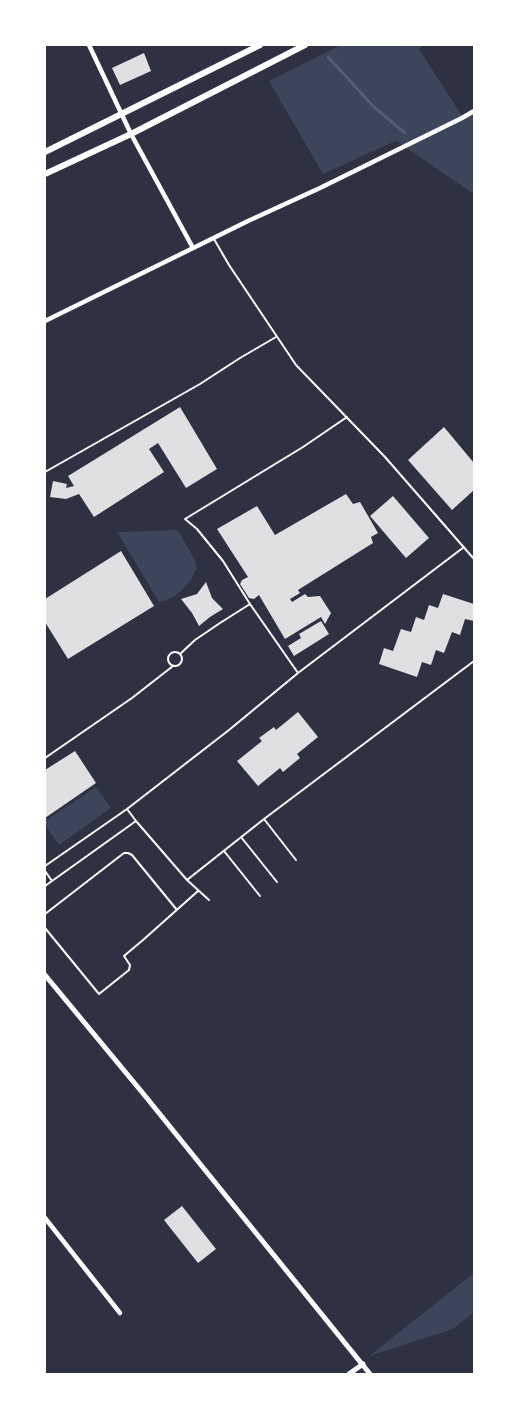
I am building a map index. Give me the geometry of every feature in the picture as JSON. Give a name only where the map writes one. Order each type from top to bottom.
[{"type":"main road","points":[[45,152],[260,45]]},
{"type":"main road","points":[[45,174],[131,134],[305,45]]},
{"type":"street","points":[[89,45],[131,134],[193,248]]},
{"type":"street","points":[[45,321],[411,144],[474,111]]},
{"type":"street","points":[[45,975],[370,1374]]},
{"type":"street","points":[[45,1218],[120,1312]]},
{"type":"street","points":[[349,1374],[363,1364]]},
{"type":"lane","points":[[213,238],[296,365],[385,457],[474,559]]},
{"type":"lane","points":[[45,472],[200,384],[277,337]]},
{"type":"lane","points":[[298,673],[223,561],[197,529],[185,519],[303,447],[347,417]]},
{"type":"lane","points":[[45,866],[127,809],[298,673],[464,548]]},
{"type":"lane","points":[[180,654],[195,640],[250,604]]},
{"type":"lane","points":[[173,666],[168,661],[169,655],[174,652],[180,654]]},
{"type":"lane","points":[[45,758],[176,666],[182,660],[180,654]]},
{"type":"lane","points":[[187,880],[474,661]]},
{"type":"lane","points":[[127,809],[187,880],[209,900]]},
{"type":"lane","points":[[264,819],[296,860]]},
{"type":"lane","points":[[45,886],[136,821]]},
{"type":"lane","points":[[241,837],[277,882]]},
{"type":"lane","points":[[224,851],[260,896]]},
{"type":"lane","points":[[45,914],[111,863],[128,853],[177,910]]},
{"type":"lane","points":[[45,871],[52,881]]},
{"type":"lane","points":[[45,928],[99,994],[129,970],[130,965],[124,956],[198,891]]},
{"type":"shaded area","points":[[341,45],[424,45],[419,49],[464,119],[474,113],[474,194],[396,141],[323,174],[269,81]]},
{"type":"shaded area","points":[[178,530],[197,567],[191,580],[179,593],[159,602],[117,532]]},
{"type":"shaded area","points":[[96,787],[111,808],[59,845],[45,825],[45,821]]},
{"type":"shaded area","points":[[474,1273],[474,1312],[453,1329],[369,1356]]},
{"type":"building","points":[[144,53],[151,71],[120,85],[112,68]]},
{"type":"building","points":[[180,407],[217,469],[186,488],[158,443],[149,449],[164,472],[94,517],[79,494],[66,499],[50,497],[53,481],[67,484],[66,488],[74,486],[68,476]]},
{"type":"building","points":[[444,427],[474,463],[474,490],[452,510],[408,460]]},
{"type":"building","points":[[346,494],[353,504],[360,502],[378,533],[371,537],[373,543],[298,590],[300,593],[290,599],[292,602],[305,594],[308,597],[320,596],[331,613],[325,624],[321,617],[285,639],[259,595],[254,599],[249,598],[240,584],[248,577],[217,529],[257,506],[275,535]]},
{"type":"building","points":[[393,496],[429,538],[406,558],[370,516]]},
{"type":"building","points":[[121,551],[154,606],[68,659],[45,622],[45,599]]},
{"type":"building","points":[[206,582],[212,598],[223,609],[199,626],[181,599],[197,594]]},
{"type":"building","points":[[443,594],[474,604],[474,621],[465,619],[460,635],[452,632],[444,653],[436,650],[431,665],[422,662],[417,677],[379,664],[384,648],[393,651],[401,629],[411,632],[416,617],[424,620],[429,605],[438,608]]},
{"type":"building","points":[[321,621],[329,634],[294,656],[288,646],[301,638],[299,634]]},
{"type":"building","points":[[298,712],[318,737],[297,754],[300,758],[283,772],[280,768],[258,786],[237,761],[262,741],[259,738],[274,727],[276,730]]},
{"type":"building","points":[[75,751],[96,783],[45,818],[45,770]]},
{"type":"building","points":[[182,1206],[216,1249],[198,1263],[164,1220]]},
{"type":"waterway","points":[[328,57],[374,107],[405,133]]}]
